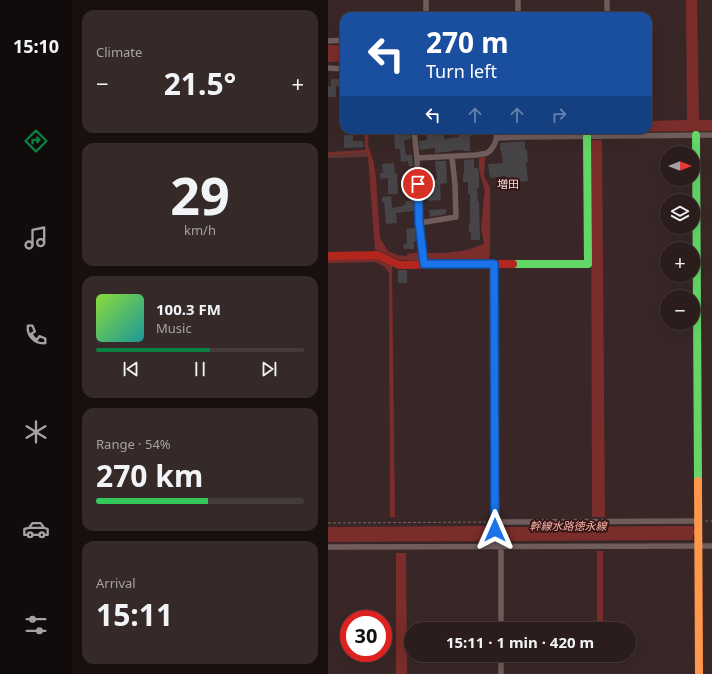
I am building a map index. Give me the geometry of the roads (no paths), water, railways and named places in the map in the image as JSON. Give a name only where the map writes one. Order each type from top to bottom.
[{"type":"street","points":[[426,0],[426,12]]},
{"type":"street","points":[[518,0],[518,12]]},
{"type":"street","points":[[607,0],[607,12]]},
{"type":"street","points":[[328,40],[340,40]]},
{"type":"street","points":[[328,68],[340,69]]},
{"type":"street","points":[[414,134],[417,158],[419,222],[424,264]]},
{"type":"street","points":[[417,158],[486,154],[492,148],[497,138],[497,134]]},
{"type":"street","points":[[497,138],[522,136],[587,136],[600,134]]},
{"type":"street","points":[[652,134],[712,135]]},
{"type":"street","points":[[696,135],[699,674]]},
{"type":"street","points":[[328,256],[378,255],[399,265],[588,264],[587,136]]},
{"type":"street","points":[[419,222],[456,217],[452,156]]},
{"type":"street","points":[[494,264],[495,538],[498,546],[501,622]]},
{"type":"street","points":[[495,522],[698,529]]},
{"type":"street","points":[[328,547],[712,546]]},
{"type":"street","points":[[501,662],[501,674]]},
{"type":"waterway","points":[[328,154],[367,151]]},
{"type":"waterway","name":"幹線水路徳永線","points":[[487,534],[501,534]]},
{"type":"district","name":"増田","points":[[508,183]]}]
